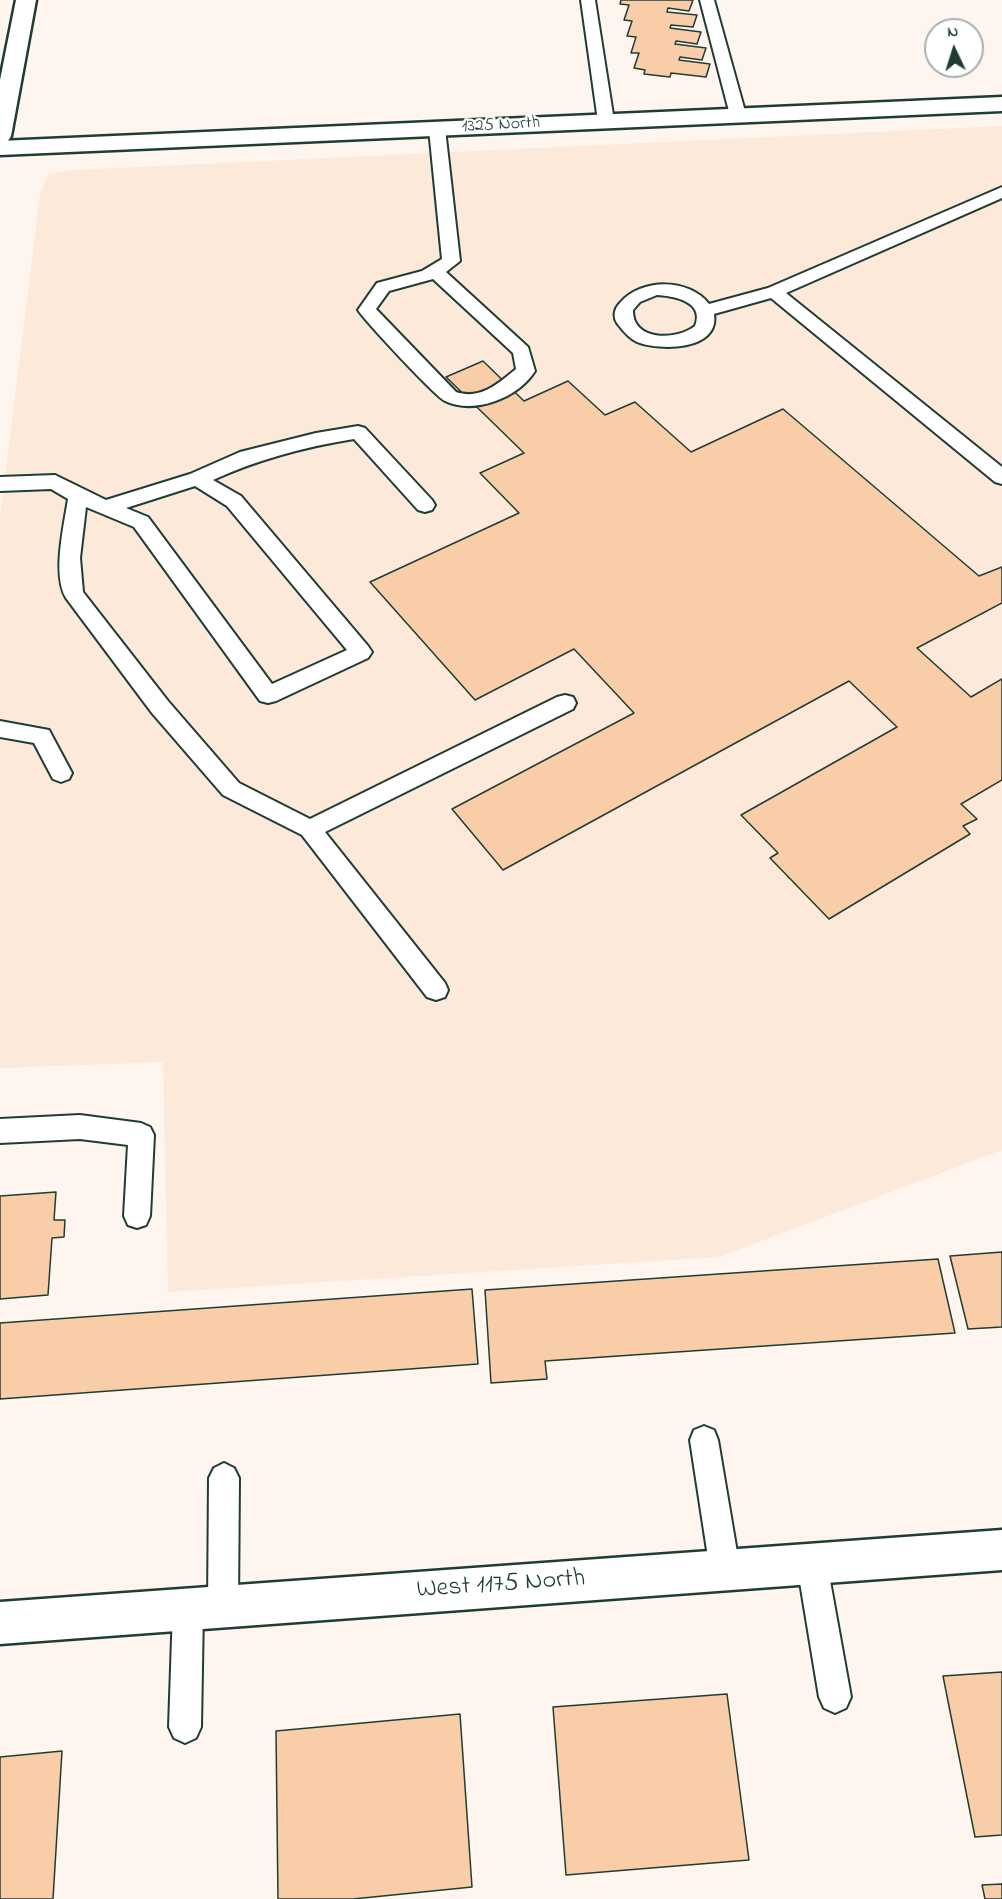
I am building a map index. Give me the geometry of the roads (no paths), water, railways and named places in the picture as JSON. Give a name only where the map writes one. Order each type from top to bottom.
[{"type":"street","points":[[0,136],[26,0]]},
{"type":"street","name":"1325 North","points":[[0,148],[1002,104]]},
{"type":"street","name":"West 1175 North","points":[[0,1623],[1002,1550]]},
{"type":"lane","points":[[588,0],[606,121]]},
{"type":"lane","points":[[707,0],[738,116]]},
{"type":"lane","points":[[435,271],[522,351],[526,371],[495,396],[462,402],[449,396],[367,310],[383,287],[428,275],[451,261],[437,129]]},
{"type":"lane","points":[[706,312],[774,292],[1002,192]]},
{"type":"lane","points":[[774,292],[1002,477]]},
{"type":"lane","points":[[106,507],[197,479],[247,457],[316,439],[358,432],[425,505]]},
{"type":"lane","points":[[0,484],[55,482],[78,496],[141,522],[268,695],[361,652],[234,501],[197,479]]},
{"type":"lane","points":[[78,496],[70,558],[74,593],[160,707],[231,789],[310,829],[436,990]]},
{"type":"lane","points":[[310,829],[565,703]]},
{"type":"lane","points":[[0,729],[41,736],[61,773]]},
{"type":"lane","points":[[0,1131],[80,1127],[141,1135],[137,1216]]},
{"type":"lane","points":[[704,1440],[725,1570]]},
{"type":"lane","points":[[184,1727],[206,1608],[224,1478]]},
{"type":"lane","points":[[812,1563],[835,1697]]}]
